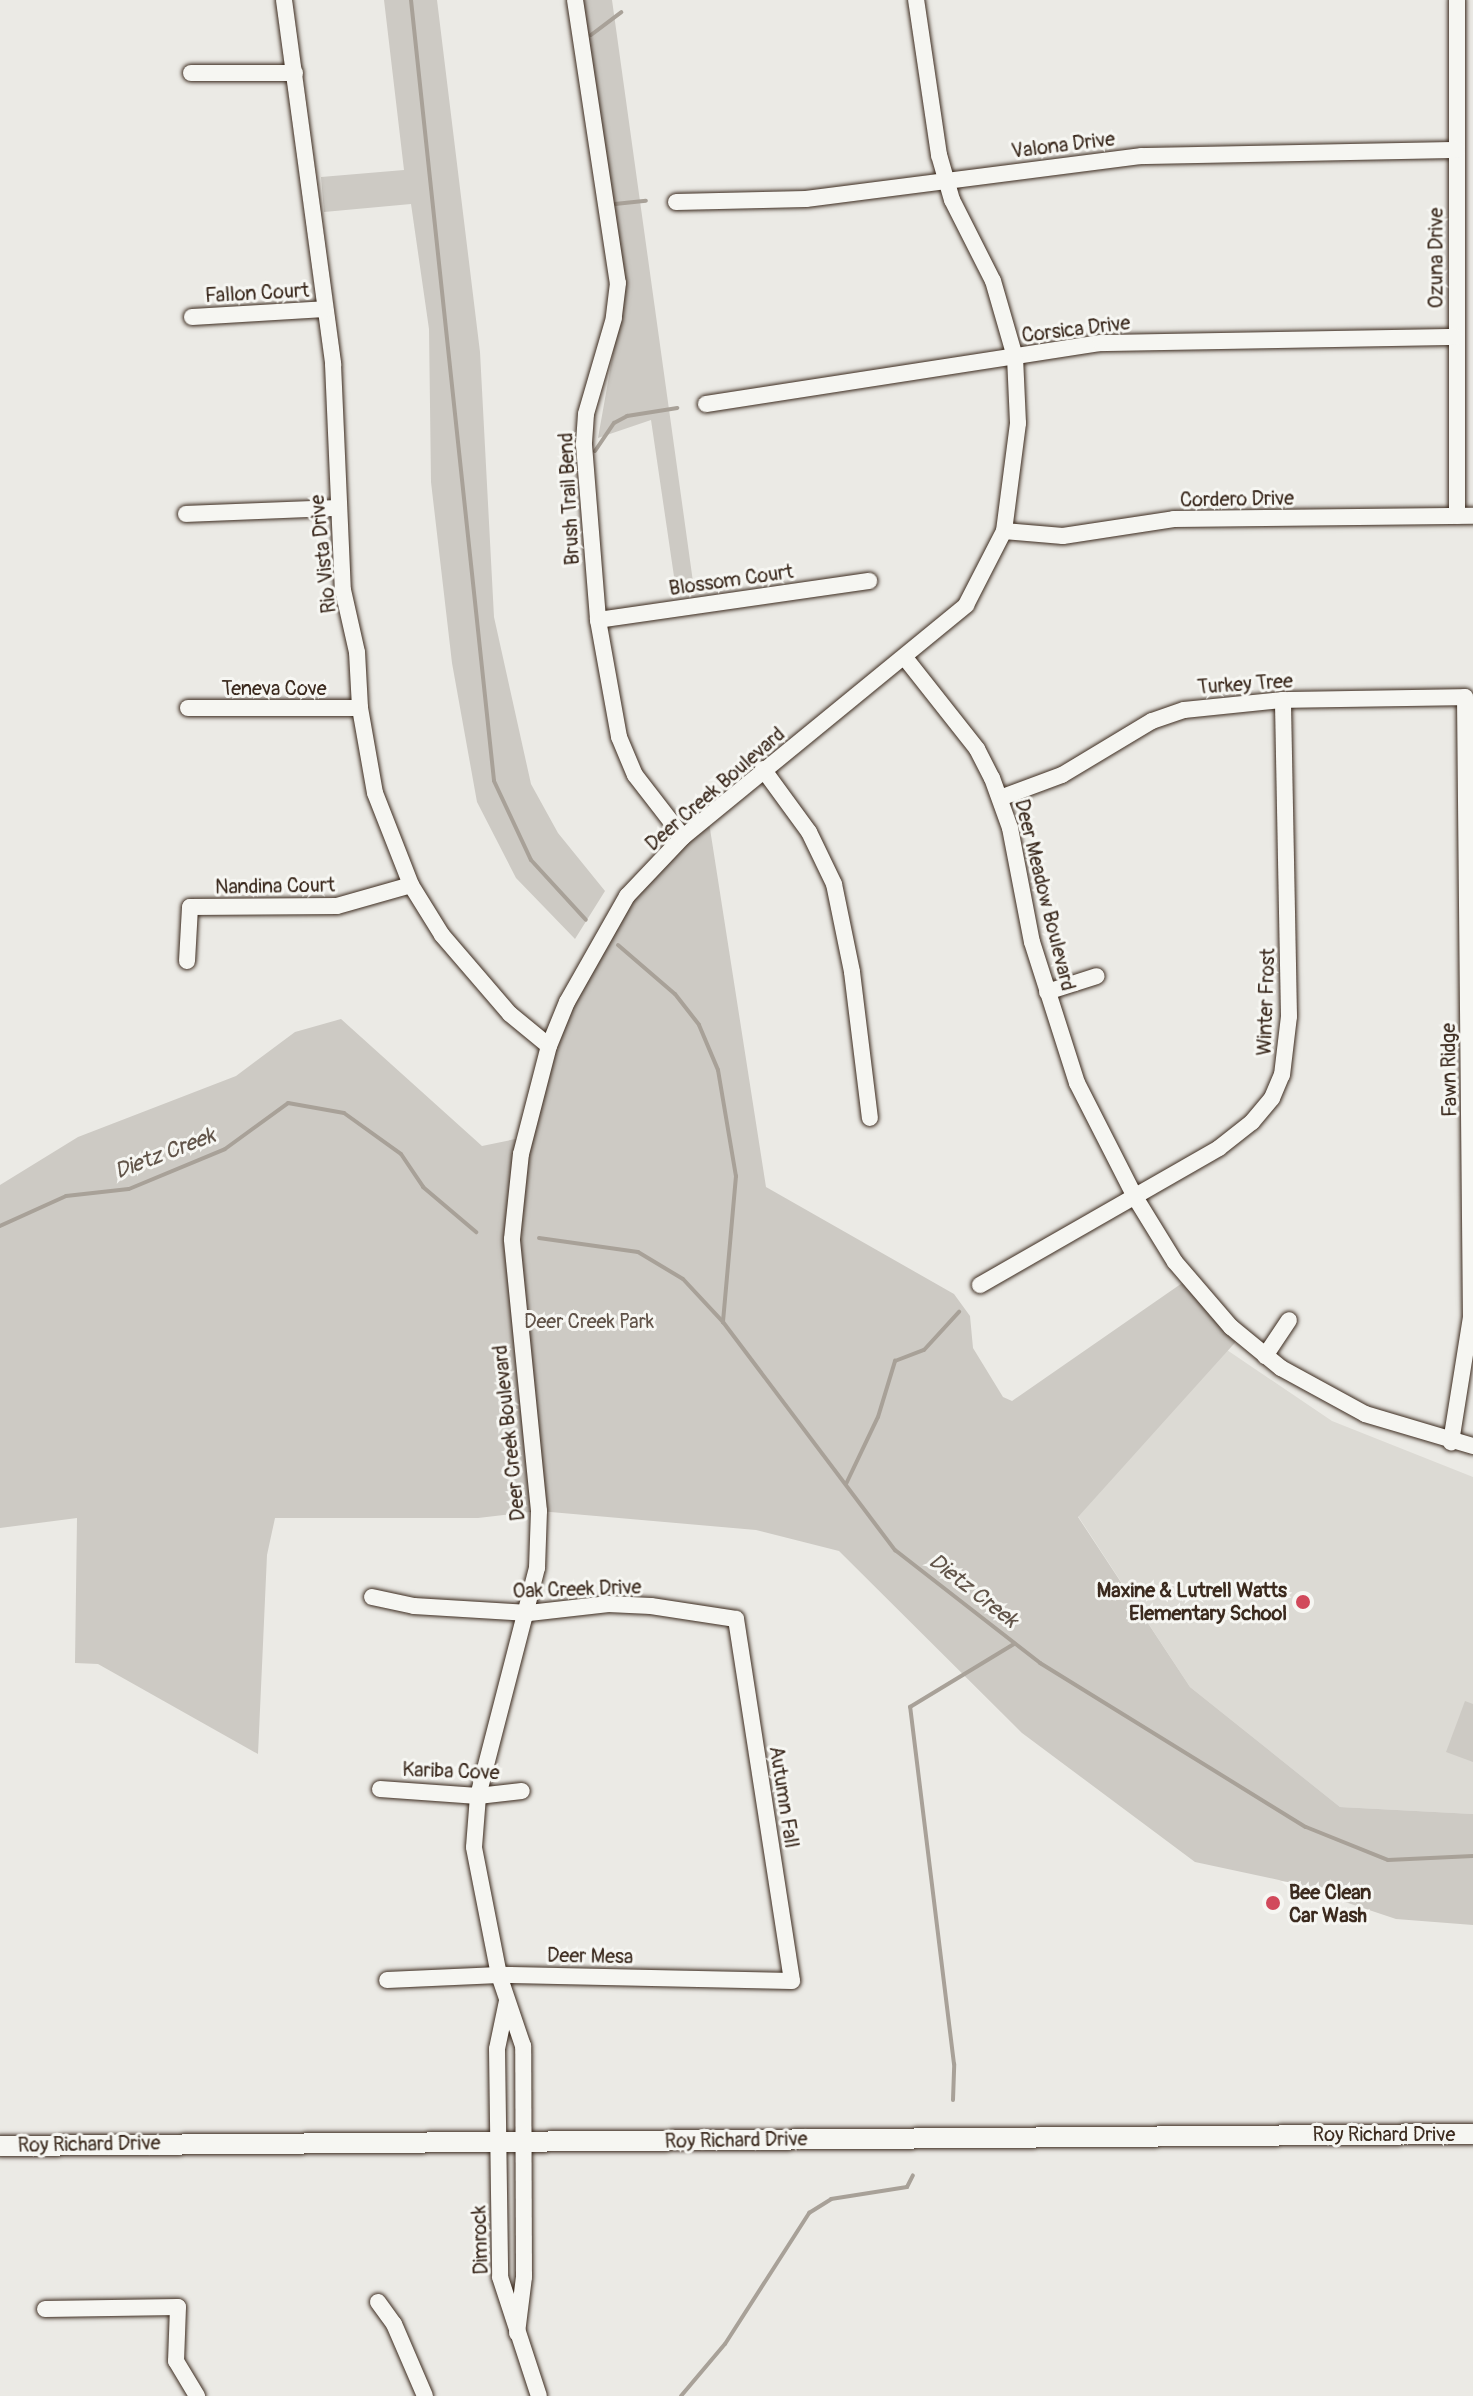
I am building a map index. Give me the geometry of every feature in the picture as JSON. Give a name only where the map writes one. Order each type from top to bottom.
[{"type":"main road","name":"Roy Richard Drive","points":[[0,2146],[1473,2134]]},
{"type":"street","name":"Rio Vista Drive","points":[[284,0],[333,364],[337,508],[360,708],[375,793],[411,885],[471,974],[549,1046]]},
{"type":"street","name":"Brush Trail Bend","points":[[575,0],[618,283],[614,318],[586,414],[584,445],[598,620],[619,737],[635,775],[683,837]]},
{"type":"street","name":"Deer Creek Boulevard","points":[[525,2142],[523,2046],[499,1975],[475,1870],[478,1796],[529,1613],[539,1511],[512,1239],[521,1154],[549,1046],[580,973],[623,903],[683,837],[763,769],[906,659],[966,605],[1004,531],[1018,423],[1015,357],[993,281],[947,182],[916,0]]},
{"type":"street","name":"Ozuna Drive","points":[[1457,0],[1455,337],[1465,516]]},
{"type":"street","points":[[191,73],[295,73]]},
{"type":"street","name":"Valona Drive","points":[[676,202],[806,199],[1142,156],[1457,150]]},
{"type":"street","name":"Fallon Court","points":[[192,317],[325,309]]},
{"type":"street","name":"Corsica Drive","points":[[706,404],[1015,357],[1161,340],[1455,337]]},
{"type":"street","points":[[186,514],[337,508]]},
{"type":"street","name":"Cordero Drive","points":[[1004,531],[1063,536],[1174,519],[1465,516]]},
{"type":"street","name":"Blossom Court","points":[[598,620],[869,581]]},
{"type":"street","name":"Deer Meadow Boulevard","points":[[906,659],[977,749],[1000,798],[1047,992],[1077,1083],[1135,1197],[1192,1284],[1265,1356],[1365,1414],[1451,1442],[1473,1446]]},
{"type":"street","name":"Turkey Tree","points":[[1000,798],[1062,775],[1152,721],[1207,705],[1283,700],[1465,697]]},
{"type":"street","name":"Fawn Ridge","points":[[1451,1442],[1471,1317],[1465,697]]},
{"type":"street","name":"Winter Frost","points":[[980,1285],[1237,1135],[1262,1112],[1282,1075],[1289,1016],[1283,700]]},
{"type":"street","name":"Teneva Cove","points":[[188,708],[360,708]]},
{"type":"street","points":[[763,769],[809,832],[834,884],[852,972],[870,1118]]},
{"type":"street","name":"Nandina Court","points":[[187,961],[190,907],[337,906],[411,885]]},
{"type":"street","points":[[1047,992],[1097,976]]},
{"type":"street","points":[[1265,1356],[1289,1320]]},
{"type":"street","name":"Oak Creek Drive","points":[[372,1597],[414,1606],[529,1613],[608,1604],[736,1619]]},
{"type":"street","name":"Autumn Fall","points":[[736,1619],[792,1981]]},
{"type":"street","name":"Kariba Cove","points":[[380,1789],[478,1796],[522,1791]]},
{"type":"street","name":"Deer Mesa","points":[[387,1980],[499,1975],[792,1981]]},
{"type":"street","name":"Deer Creek Boulevard","points":[[497,2143],[497,2049],[507,2001]]},
{"type":"street","name":"Dimrock","points":[[517,2333],[523,2302],[525,2142]]},
{"type":"street","name":"Dimrock","points":[[497,2143],[500,2277],[539,2396]]},
{"type":"street","points":[[378,2302],[394,2324],[425,2396]]},
{"type":"street","points":[[45,2309],[178,2307],[176,2361],[197,2396]]},
{"type":"shaded area","name":"Maxine & Lutrell Watts Elementary School","points":[[1227,1350],[1332,1421],[1473,1477],[1473,1814],[1340,1807],[1190,1687],[1078,1516]]},
{"type":"green space","points":[[384,0],[437,0],[480,352],[494,617],[531,784],[558,833],[605,891],[575,939],[516,878],[477,802],[452,663],[431,482],[429,329],[411,204],[324,212],[321,177],[404,170]]},
{"type":"green space","points":[[582,0],[612,0],[694,589],[676,590],[651,420],[598,438],[625,286]]},
{"type":"green space","name":"Deer Creek Park","points":[[708,816],[766,1187],[954,1294],[970,1316],[973,1348],[1003,1397],[1012,1401],[1188,1279],[1241,1336],[1078,1517],[1190,1687],[1340,1807],[1473,1814],[1473,1925],[1396,1919],[1279,1880],[1195,1862],[1022,1733],[839,1551],[756,1530],[539,1511],[478,1518],[275,1518],[267,1555],[258,1754],[98,1664],[75,1663],[77,1518],[0,1528],[0,1185],[78,1137],[236,1076],[295,1032],[341,1019],[482,1146],[525,1137],[549,1046],[627,896]]},
{"type":"green space","points":[[1465,1701],[1473,1704],[1473,1762],[1446,1752]]},
{"type":"waterway","points":[[411,0],[494,781],[531,860],[586,920]]},
{"type":"waterway","points":[[591,35],[621,12]]},
{"type":"waterway","points":[[615,204],[646,201]]},
{"type":"waterway","points":[[595,451],[614,423],[627,416],[677,408]]},
{"type":"waterway","points":[[618,945],[675,994],[699,1025],[718,1070],[736,1176],[723,1322]]},
{"type":"waterway","name":"Dietz Creek","points":[[0,1226],[66,1196],[129,1189],[225,1149],[288,1103],[344,1113],[401,1154],[423,1187],[476,1232]]},
{"type":"waterway","name":"Dietz Creek","points":[[539,1238],[638,1252],[683,1279],[723,1322],[895,1550],[1040,1663],[1306,1827],[1388,1860],[1473,1856]]},
{"type":"waterway","points":[[846,1484],[878,1417],[895,1361],[924,1350],[959,1312]]},
{"type":"waterway","points":[[953,2100],[954,2064],[910,1707],[1014,1644]]},
{"type":"waterway","points":[[681,2396],[725,2344],[809,2213],[831,2199],[907,2187],[913,2175]]},
{"type":"place","name":"Maxine & Lutrell Watts Elementary School","points":[[1303,1602]]},
{"type":"place","name":"Bee Clean Car Wash","points":[[1273,1903]]}]
